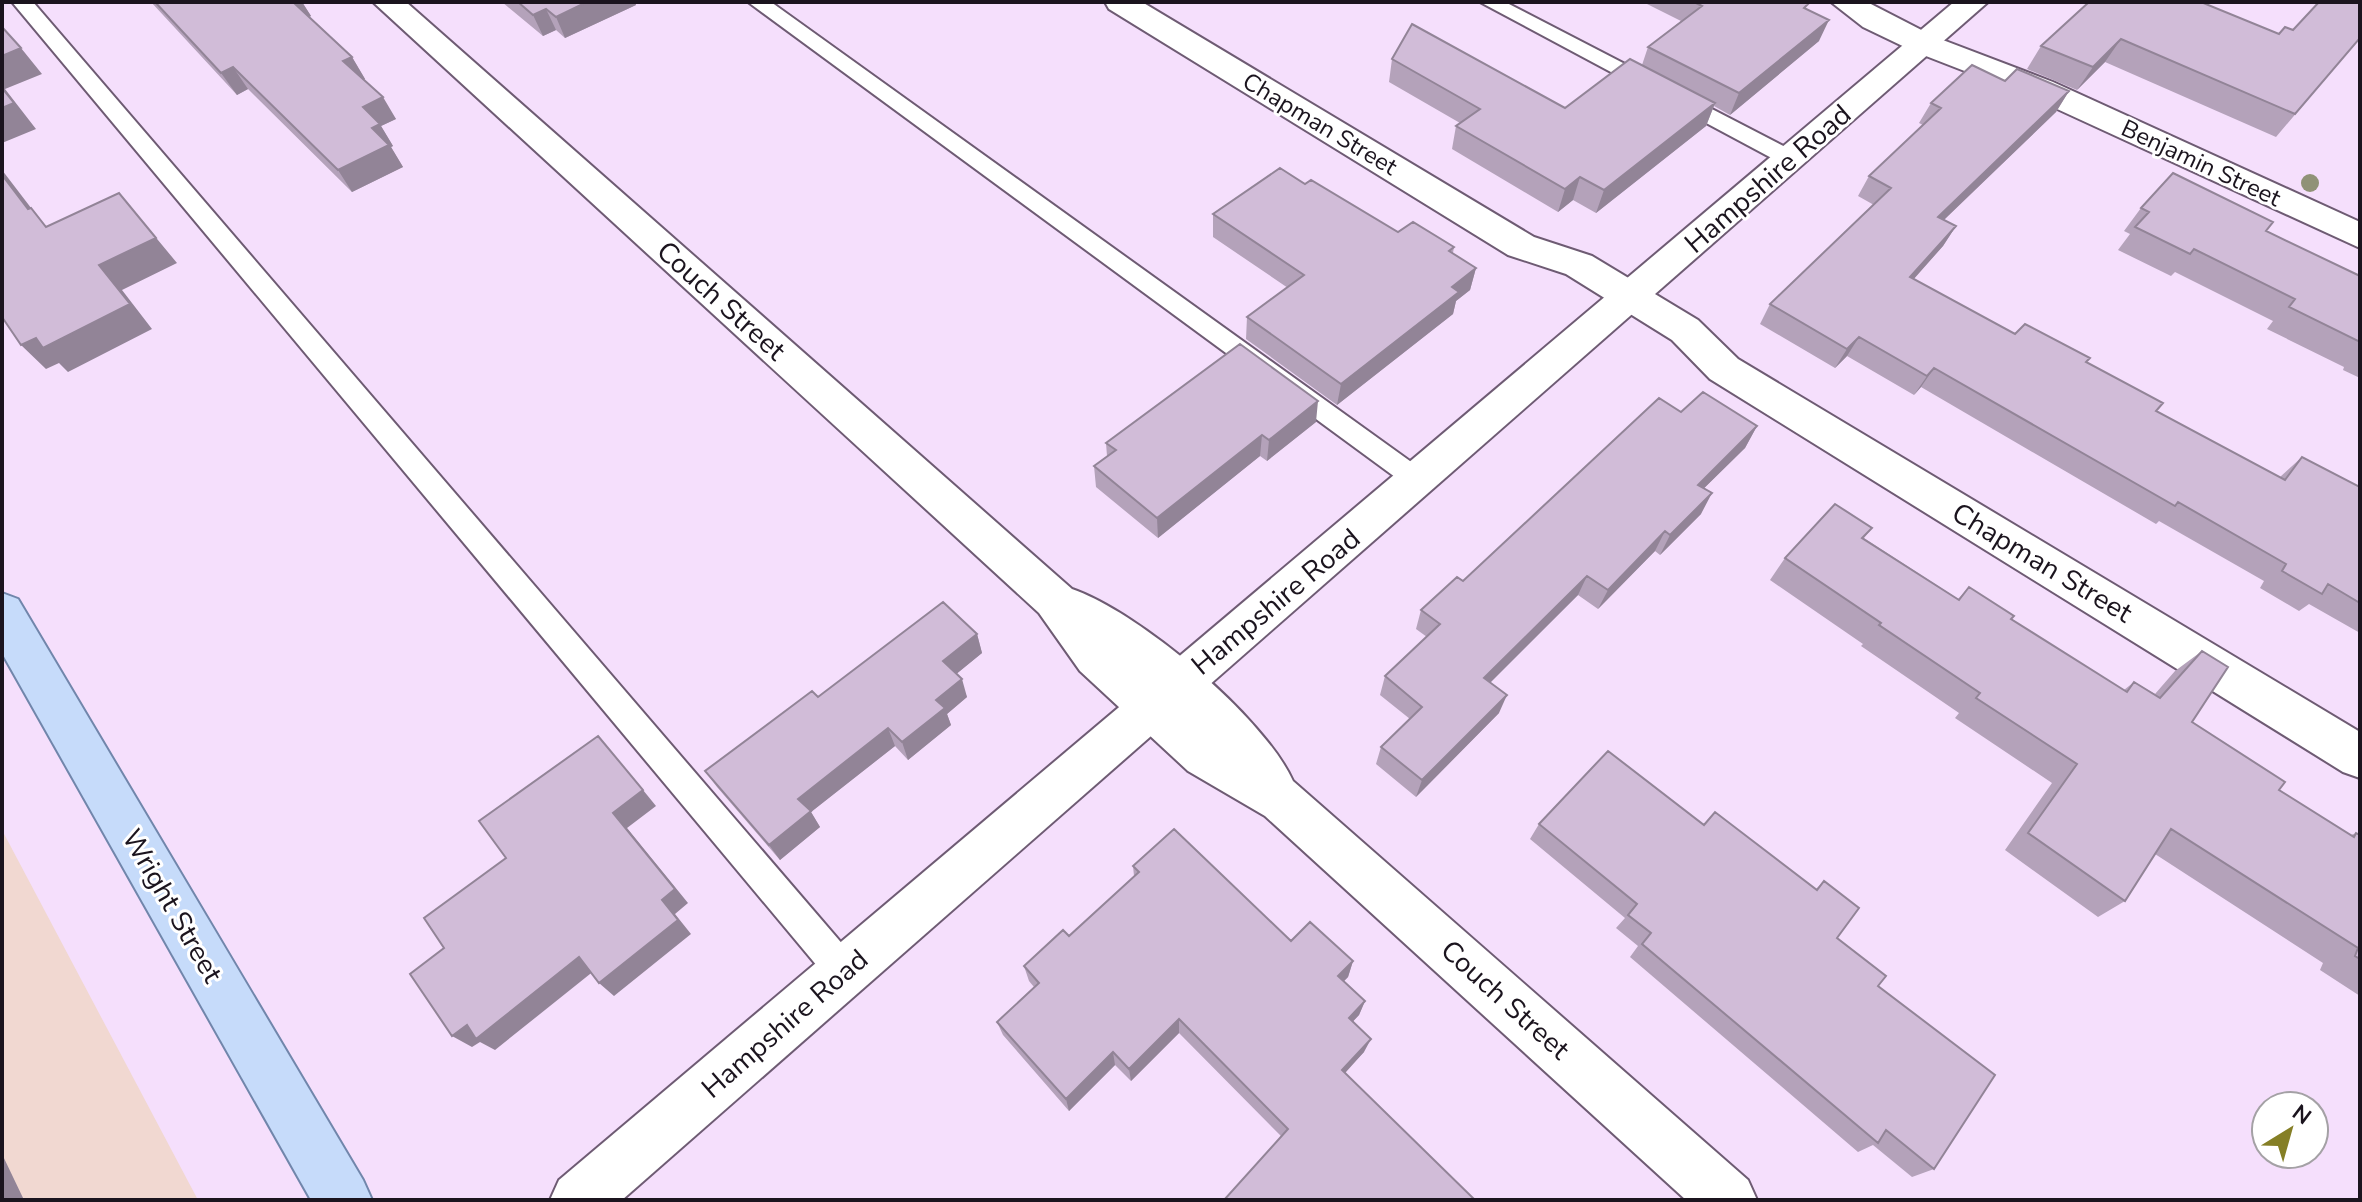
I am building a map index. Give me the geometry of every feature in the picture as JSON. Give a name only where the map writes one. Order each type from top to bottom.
[{"type":"main road","name":"Wright Street","points":[[7,632],[343,1200]]},
{"type":"street","name":"Couch Street","points":[[388,2],[1055,600],[1096,657],[1165,697],[1205,756],[1282,800],[1728,1200]]},
{"type":"street","name":"Chapman Street","points":[[1120,2],[1521,246],[1556,283],[1621,306],[1664,349],[1724,369],[2360,757]]},
{"type":"street","name":"Benjamin Street","points":[[1846,2],[1874,20],[1931,38]]},
{"type":"street","name":"Benjamin Street","points":[[1864,2],[1931,38],[2360,236]]},
{"type":"street","name":"Hampshire Road","points":[[579,1200],[1973,2]]},
{"type":"lane","points":[[22,2],[845,973]]},
{"type":"lane","points":[[758,2],[1419,481]]},
{"type":"lane","points":[[1490,2],[1791,159]]},
{"type":"shaded area","points":[[2,830],[198,1200],[2,1200]]},
{"type":"building","points":[[155,2],[293,2],[352,57],[343,61],[383,97],[363,107],[380,124],[372,128],[389,145],[338,170],[233,67],[221,73]]},
{"type":"building","points":[[518,2],[587,2],[556,17],[546,9],[533,15]]},
{"type":"building","points":[[1694,2],[1804,2],[1808,4],[1804,8],[1829,20],[1739,93],[1648,47],[1702,6]]},
{"type":"building","points":[[2089,2],[2201,2],[2279,34],[2285,27],[2293,30],[2319,2],[2360,2],[2360,38],[2295,114],[2121,39],[2093,67],[2041,46]]},
{"type":"building","points":[[1412,24],[1565,108],[1630,59],[1715,103],[1604,190],[1580,177],[1565,189],[1456,126],[1480,109],[1392,59]]},
{"type":"building","points":[[2,27],[21,48],[2,56]]},
{"type":"building","points":[[1972,65],[2005,81],[2017,69],[2069,91],[1938,217],[1956,226],[1910,277],[2015,334],[2025,324],[2090,358],[2086,362],[2163,403],[2156,411],[2285,480],[2302,457],[2360,487],[2360,603],[2328,584],[2322,594],[2282,571],[2286,564],[2178,502],[2175,506],[1934,368],[1927,376],[1859,337],[1847,349],[1770,304],[1891,188],[1869,176],[1941,108],[1931,103]]},
{"type":"building","points":[[2,88],[14,103],[2,108]]},
{"type":"building","points":[[1280,168],[1305,184],[1311,180],[1398,232],[1413,222],[1454,247],[1449,251],[1476,268],[1452,287],[1459,292],[1341,384],[1247,317],[1304,275],[1213,214]]},
{"type":"building","points":[[2173,173],[2273,222],[2266,231],[2360,276],[2360,342],[2289,307],[2295,299],[2194,249],[2190,254],[2135,227],[2149,212],[2141,208]]},
{"type":"building","points":[[2,175],[46,227],[119,193],[156,238],[99,265],[130,304],[43,348],[36,338],[21,345],[2,317]]},
{"type":"building","points":[[1240,344],[1318,401],[1269,440],[1262,435],[1157,518],[1094,466],[1116,450],[1106,443]]},
{"type":"building","points":[[1703,392],[1757,426],[1698,485],[1712,493],[1670,535],[1665,531],[1608,590],[1587,576],[1484,678],[1507,695],[1422,780],[1381,747],[1422,707],[1385,676],[1440,624],[1421,610],[1457,577],[1463,581],[1659,398],[1681,412]]},
{"type":"building","points":[[1835,504],[1872,528],[1862,538],[1959,600],[1969,587],[2014,616],[2011,619],[2127,692],[2134,682],[2160,698],[2202,651],[2228,667],[2192,722],[2285,782],[2279,790],[2354,837],[2356,833],[2360,835],[2360,959],[2355,956],[2358,948],[2171,829],[2125,901],[2028,833],[2077,764],[1976,698],[1980,693],[1785,558]]},
{"type":"building","points":[[943,602],[977,634],[943,661],[962,679],[936,700],[945,708],[902,742],[888,728],[798,799],[811,811],[769,845],[705,771],[812,691],[818,697]]},
{"type":"building","points":[[598,736],[643,790],[613,813],[675,889],[662,900],[678,920],[599,983],[579,957],[476,1039],[467,1025],[452,1036],[410,974],[444,948],[424,918],[506,858],[479,821]]},
{"type":"building","points":[[1608,751],[1704,825],[1715,812],[1817,890],[1824,881],[1859,908],[1837,938],[1886,976],[1878,986],[1995,1075],[1934,1169],[1886,1130],[1878,1143],[1642,944],[1651,933],[1628,915],[1637,904],[1539,824]]},
{"type":"building","points":[[1174,829],[1291,941],[1310,922],[1353,961],[1338,976],[1365,1001],[1349,1018],[1371,1039],[1342,1070],[1475,1200],[1224,1200],[1288,1129],[1179,1019],[1129,1069],[1113,1052],[1066,1099],[997,1022],[1039,983],[1024,966],[1063,930],[1069,936],[1139,872],[1133,866]]}]
